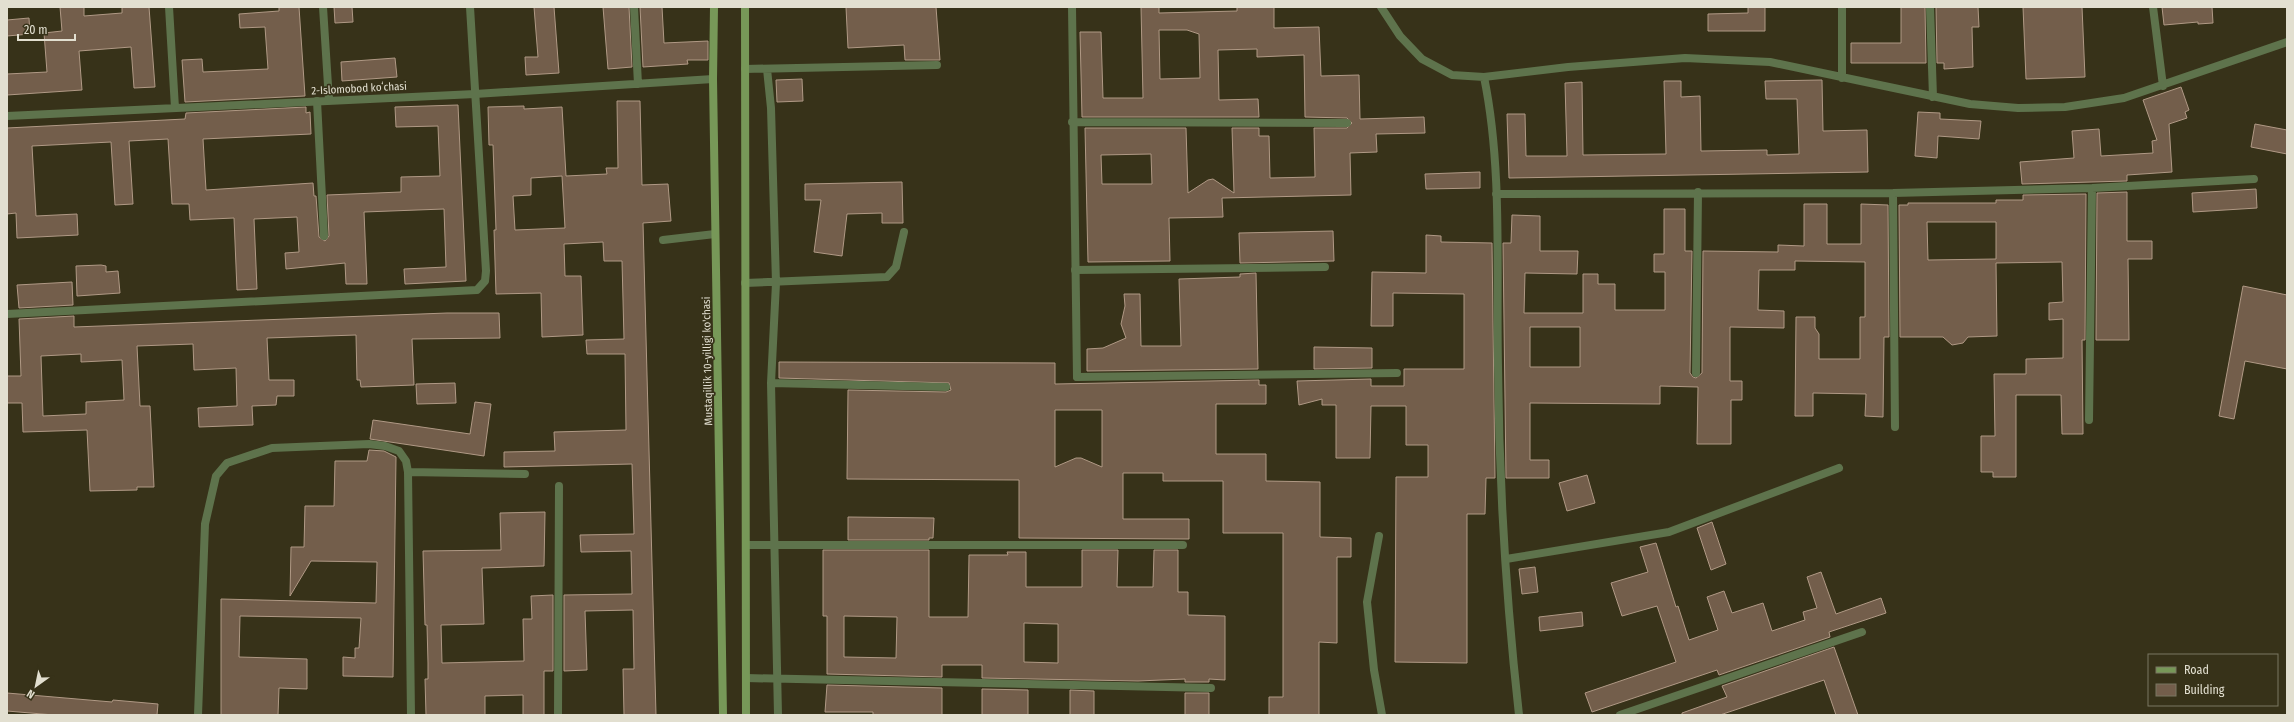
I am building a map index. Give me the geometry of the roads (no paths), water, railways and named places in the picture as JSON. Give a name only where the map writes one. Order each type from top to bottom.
[{"type":"main road","name":"Mustaqillik 10-yilligi ko'chasi","points":[[714,7],[713,79],[723,715]]},
{"type":"main road","points":[[745,7],[746,715]]},
{"type":"street","points":[[169,7],[175,108]]},
{"type":"street","points":[[323,7],[329,101]]},
{"type":"street","points":[[7,314],[477,290],[485,281],[486,272],[470,7]]},
{"type":"street","points":[[634,7],[638,84]]},
{"type":"street","points":[[1072,7],[1072,122],[1077,377],[1396,373]]},
{"type":"street","points":[[1381,7],[1400,36],[1422,59],[1452,75],[1484,77],[1568,67],[1685,58],[1770,62],[1970,104],[2018,108],[2065,107],[2124,98],[2163,86],[2287,42]]},
{"type":"street","points":[[1842,7],[1842,78]]},
{"type":"street","points":[[1930,7],[1933,97]]},
{"type":"street","points":[[2153,7],[2163,86]]},
{"type":"street","points":[[745,69],[937,65]]},
{"type":"street","points":[[766,69],[771,108],[776,282],[771,383],[776,546],[778,715]]},
{"type":"street","points":[[1484,77],[1491,114],[1496,194],[1499,478],[1511,643],[1518,715]]},
{"type":"street","name":"2-Islomobod koʻchasi","points":[[7,116],[475,94],[713,79]]},
{"type":"street","points":[[317,101],[324,236]]},
{"type":"street","points":[[1072,122],[1347,123]]},
{"type":"street","points":[[1496,194],[1698,192],[1893,193],[2092,188],[2254,179]]},
{"type":"street","points":[[2089,420],[2092,188]]},
{"type":"street","points":[[1696,373],[1698,192]]},
{"type":"street","points":[[1893,193],[1895,427]]},
{"type":"street","points":[[745,283],[887,278],[896,267],[904,232]]},
{"type":"street","points":[[663,240],[715,234]]},
{"type":"street","points":[[1075,270],[1324,267]]},
{"type":"street","points":[[771,383],[946,387]]},
{"type":"street","points":[[198,715],[205,524],[216,476],[227,463],[272,448],[368,444],[385,446],[399,451],[406,461],[408,472],[411,715]]},
{"type":"street","points":[[1506,559],[1669,532],[1839,468]]},
{"type":"street","points":[[408,472],[525,474]]},
{"type":"street","points":[[558,715],[559,486]]},
{"type":"street","points":[[1379,536],[1367,602],[1374,670],[1382,715]]},
{"type":"street","points":[[746,545],[1183,545]]},
{"type":"street","points":[[1620,715],[1862,632]]},
{"type":"street","points":[[746,678],[778,680],[1211,688]]}]
